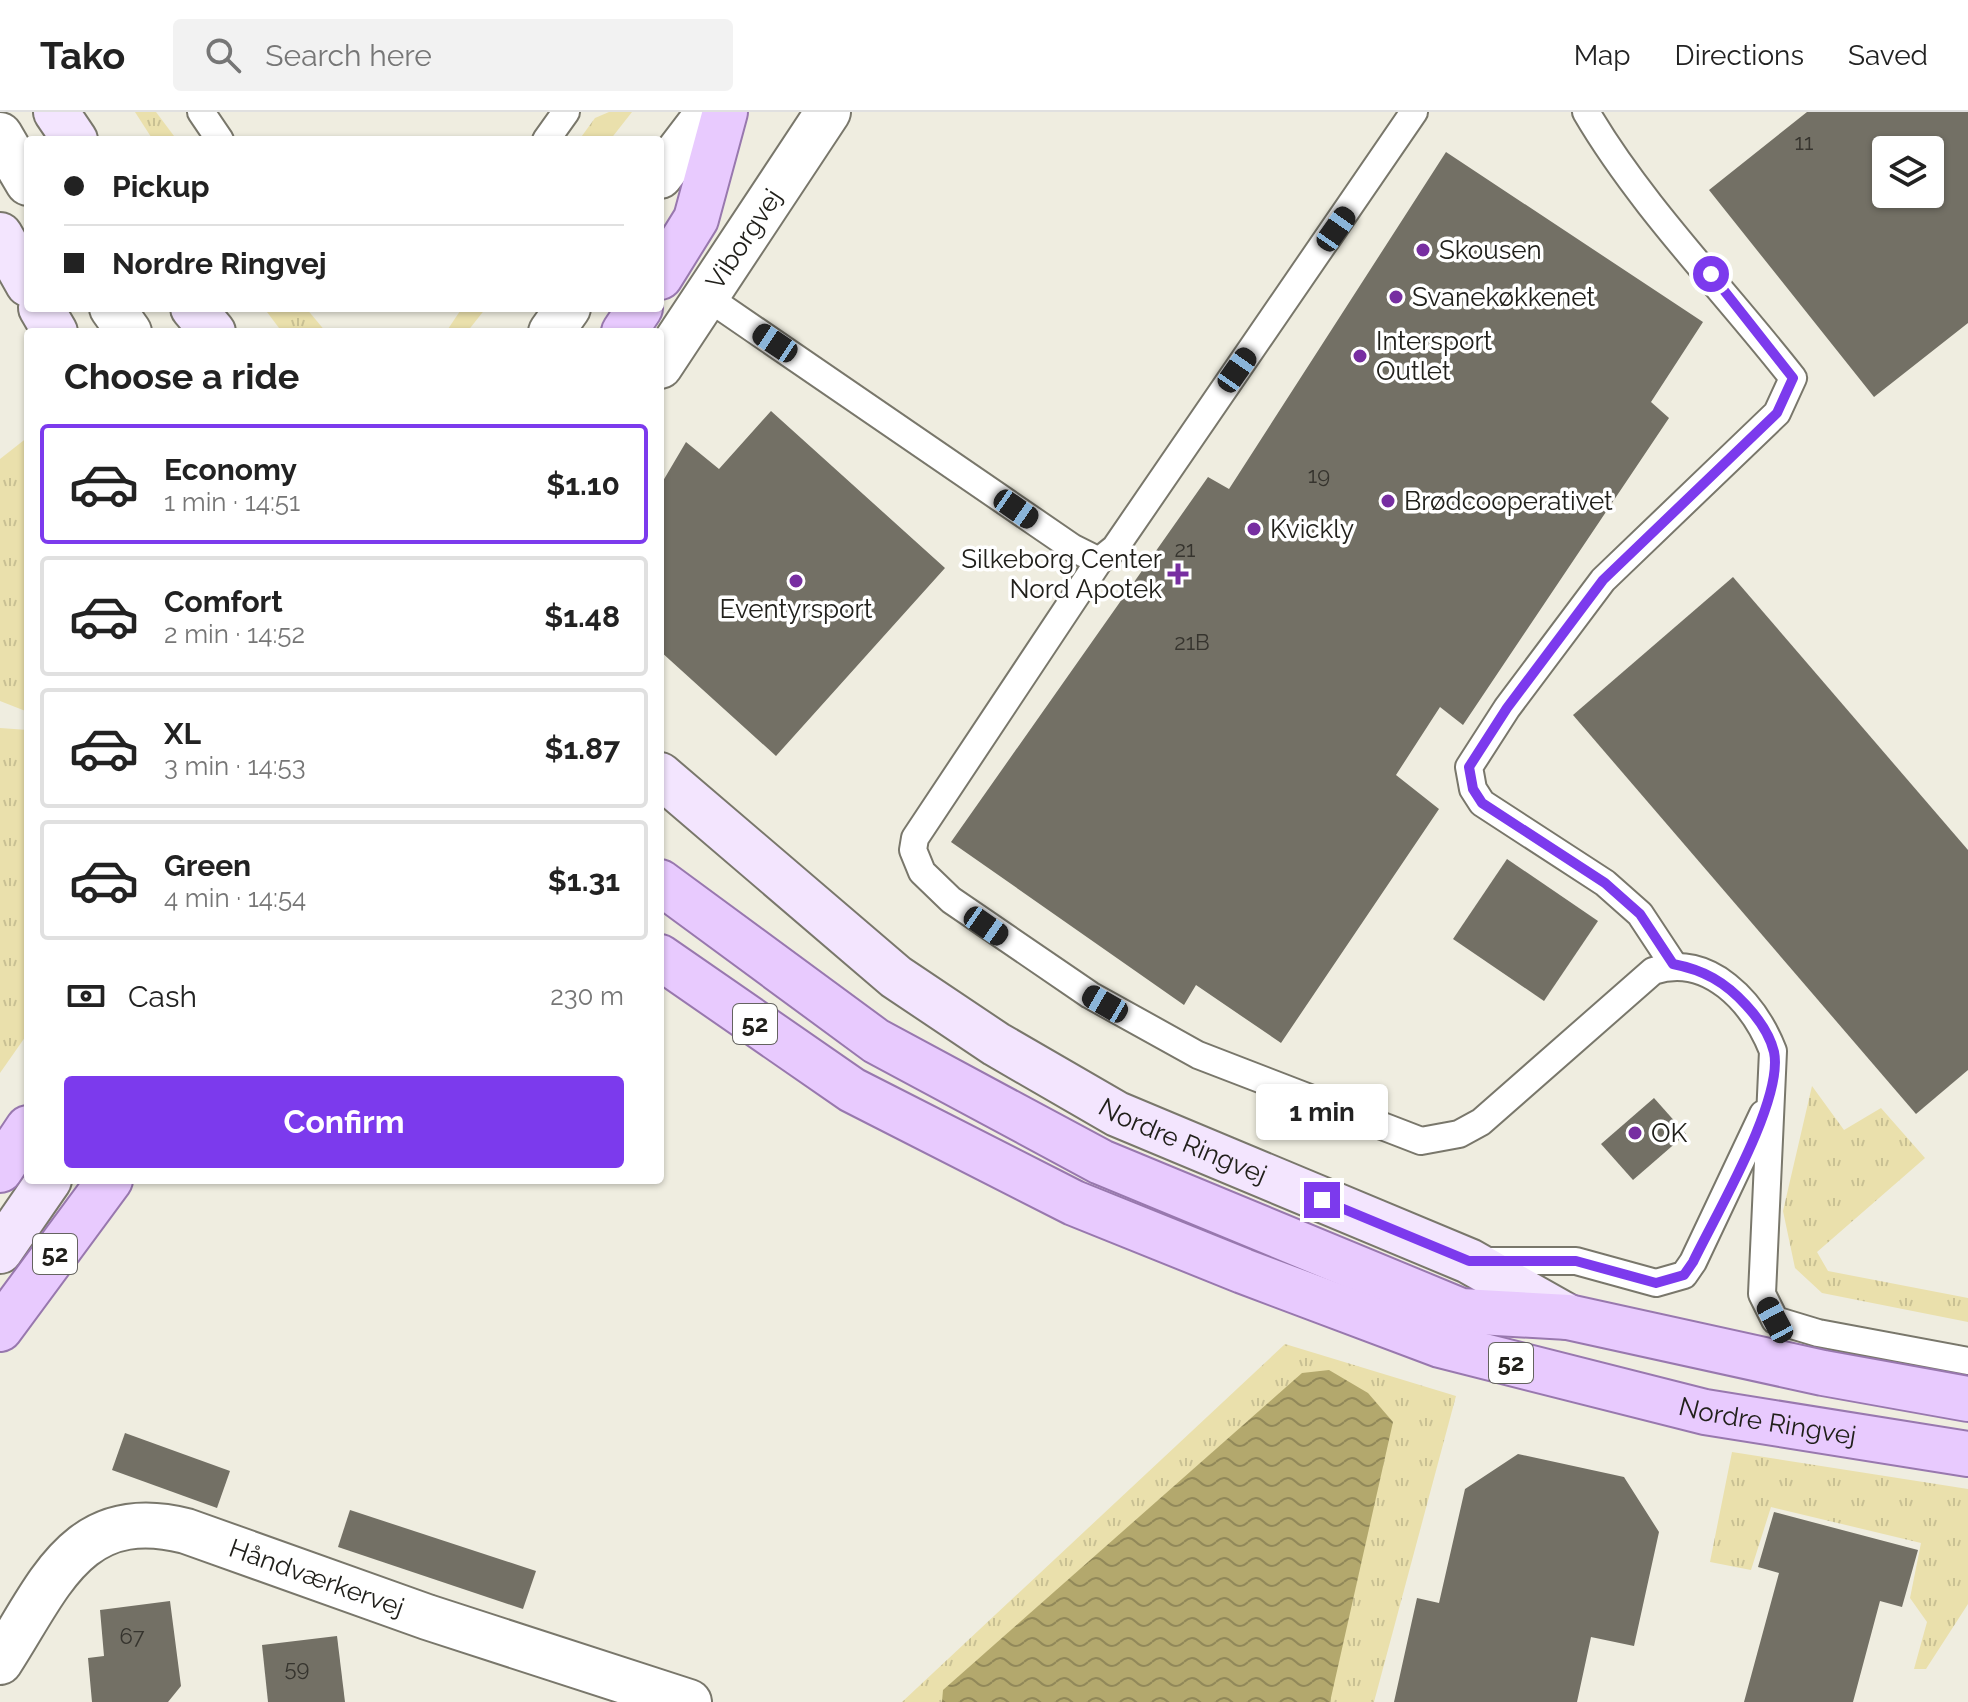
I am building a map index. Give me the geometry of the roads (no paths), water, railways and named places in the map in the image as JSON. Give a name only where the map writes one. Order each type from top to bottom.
[{"type":"main road","points":[[56,112],[72,136]]},
{"type":"main road","points":[[664,271],[696,219],[725,112]]},
{"type":"main road","points":[[0,235],[24,277]]},
{"type":"main road","points":[[196,312],[210,328]]},
{"type":"main road","name":"Nordre Ringvej","points":[[664,778],[896,977],[996,1044],[1117,1114],[1469,1261],[1568,1317],[1823,1373],[1968,1399]]},
{"type":"main road","points":[[664,885],[876,1041],[1101,1162],[1461,1311],[1568,1317]]},
{"type":"main road","name":"Nordre Ringvej","points":[[664,960],[852,1090],[1074,1203],[1257,1276],[1440,1345],[1705,1412],[1968,1454]]},
{"type":"main road","points":[[0,1170],[24,1134]]},
{"type":"main road","points":[[0,1251],[46,1184]]},
{"type":"main road","name":"52","points":[[0,1329],[107,1184]]},
{"type":"street","points":[[664,171],[709,112]]},
{"type":"street","name":"Viborgvej","points":[[664,360],[828,112]]},
{"type":"street","points":[[0,135],[24,176]]},
{"type":"street","name":"Håndværkervej","points":[[0,1662],[64,1563],[84,1544],[107,1531],[149,1524],[186,1531],[427,1617],[689,1702]]},
{"type":"lane","points":[[201,112],[217,136]]},
{"type":"lane","points":[[549,136],[566,112]]},
{"type":"lane","points":[[1414,112],[1115,548],[1099,561],[915,838],[915,857],[930,883],[986,926],[1090,995],[1198,1055],[1421,1141],[1459,1134],[1481,1122],[1653,971],[1673,964],[1717,978],[1757,1017],[1773,1051],[1768,1104],[1762,1294],[1775,1320],[1832,1336],[1968,1361]]},
{"type":"lane","points":[[1586,112],[1615,162],[1730,297],[1793,378],[1777,413],[1603,580],[1507,708],[1469,767],[1470,779],[1482,803],[1593,875],[1640,914],[1673,964]]},
{"type":"lane","points":[[704,295],[1073,548],[1099,561]]},
{"type":"lane","points":[[1469,1261],[1576,1261],[1656,1283],[1684,1275],[1768,1104]]},
{"type":"water","points":[[1329,1370],[1368,1393],[1393,1422],[1330,1702],[942,1702],[943,1690],[1302,1373]]},
{"type":"place","name":"Skousen","points":[[1423,250]]},
{"type":"place","name":"Svanekøkkenet","points":[[1396,297]]},
{"type":"place","name":"Intersport Outlet","points":[[1360,356]]},
{"type":"place","name":"Brødcooperativet","points":[[1388,501]]},
{"type":"place","name":"Kvickly","points":[[1254,529]]},
{"type":"place","name":"Silkeborg Center Nord Apotek","points":[[1178,574]]},
{"type":"place","name":"Eventyrsport","points":[[796,581]]},
{"type":"place","name":"OK","points":[[1635,1133]]}]
